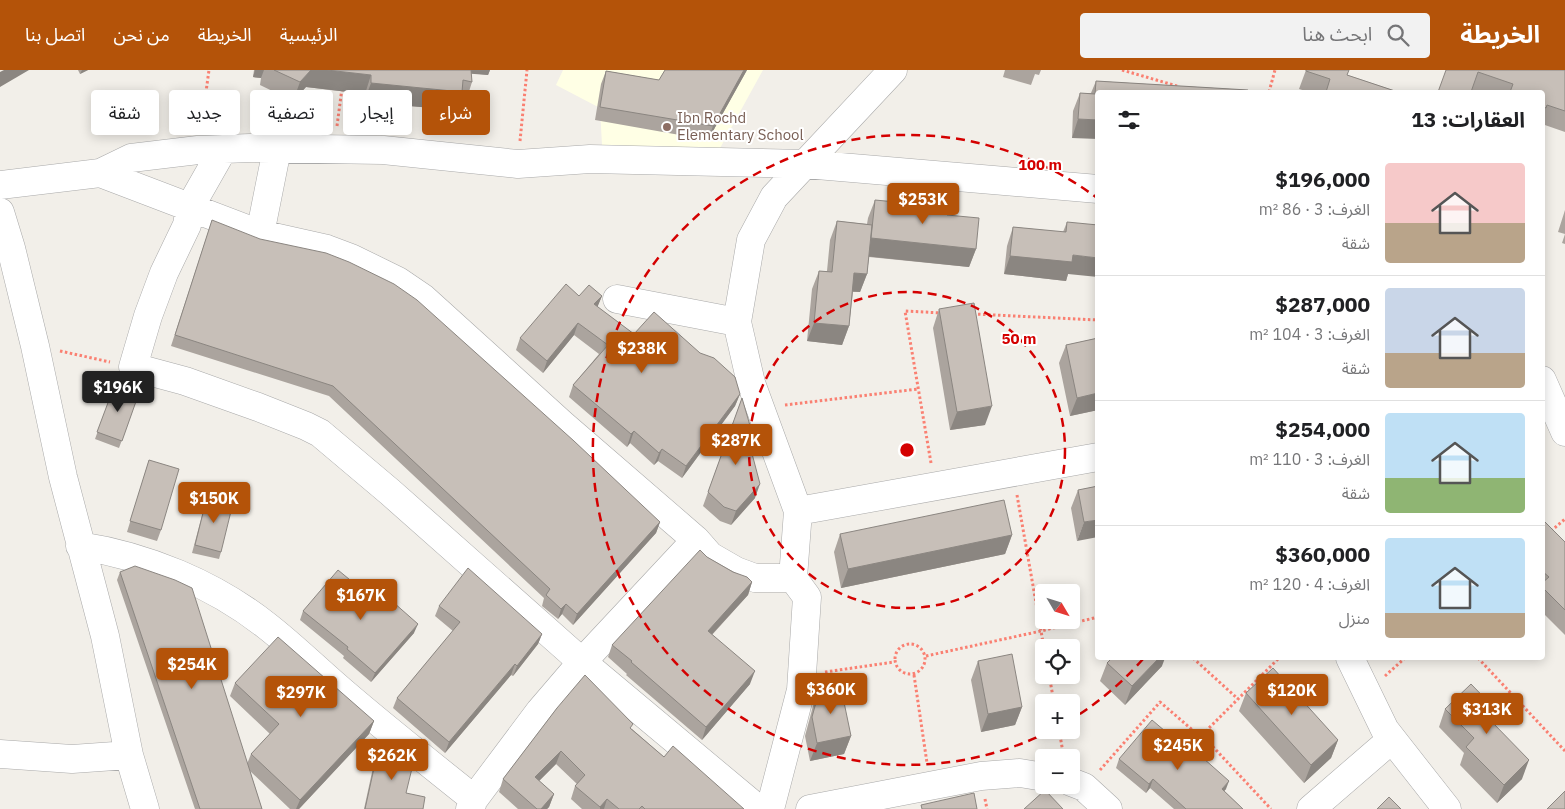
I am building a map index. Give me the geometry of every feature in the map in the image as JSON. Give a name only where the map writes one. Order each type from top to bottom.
[{"type":"street","points":[[770,809],[801,690],[807,597],[793,578],[798,511],[751,383],[737,322],[751,240],[774,196],[893,70]]},
{"type":"street","points":[[260,234],[277,148]]},
{"type":"street","points":[[0,185],[100,173],[131,158],[210,150],[277,148],[383,150],[518,164],[590,159],[805,164],[1095,189]]},
{"type":"street","points":[[210,150],[190,207],[186,225],[164,273],[148,316],[133,366],[194,384],[258,407],[320,433],[390,492],[582,662],[758,809]]},
{"type":"street","points":[[100,173],[260,234],[327,249],[351,258],[398,281],[423,298],[563,425],[696,540],[710,556],[736,571],[755,578],[793,578]]},
{"type":"street","points":[[0,212],[11,248],[35,346],[80,546],[105,636],[129,755],[145,809]]},
{"type":"street","points":[[617,299],[737,322]]},
{"type":"street","points":[[1545,387],[1565,432]]},
{"type":"street","points":[[798,511],[1095,458]]},
{"type":"street","points":[[80,546],[101,549],[140,560],[189,579],[235,604],[266,626],[472,804],[540,711],[582,662],[696,540]]},
{"type":"street","points":[[1351,660],[1385,730],[1447,809]]},
{"type":"street","points":[[1311,809],[1392,739]]},
{"type":"street","points":[[0,754],[72,758],[129,755]]},
{"type":"street","points":[[810,809],[982,776],[1020,773],[1035,776]]},
{"type":"street","points":[[1080,786],[1108,809]]},
{"type":"path","points":[[209,70],[210,150]]},
{"type":"path","points":[[518,164],[527,70]]},
{"type":"path","points":[[1122,70],[1182,88]]},
{"type":"path","points":[[1270,90],[1275,70]]},
{"type":"path","points":[[333,150],[343,80]]},
{"type":"path","points":[[935,487],[905,311],[943,313]]},
{"type":"path","points":[[972,314],[1095,320]]},
{"type":"path","points":[[35,346],[133,366]]},
{"type":"path","points":[[760,408],[918,389]]},
{"type":"path","points":[[1014,472],[1042,639]]},
{"type":"path","points":[[1550,531],[1565,519]]},
{"type":"path","points":[[926,656],[1095,618]]},
{"type":"path","points":[[907,643],[919,645],[926,656],[924,668],[914,675],[901,673],[894,662],[897,650],[907,643]]},
{"type":"path","points":[[1195,660],[1238,699]]},
{"type":"path","points":[[1202,735],[1277,660]]},
{"type":"path","points":[[1480,660],[1565,751]]},
{"type":"path","points":[[802,675],[894,662]]},
{"type":"path","points":[[914,675],[931,786]]},
{"type":"path","points":[[1080,782],[1160,702],[1196,733],[1202,735],[1271,809]]},
{"type":"shaded area","name":"Ibn Rochd Elementary School","points":[[563,70],[763,70],[719,150],[602,145],[600,108],[556,85]]},
{"type":"building","points":[[274,70],[311,70],[300,82]]},
{"type":"building","points":[[327,70],[471,70],[472,82],[463,80],[462,90],[442,90],[371,83],[371,75]]},
{"type":"building","points":[[665,70],[744,70],[713,126],[600,107],[606,71],[659,80]]},
{"type":"building","points":[[1349,70],[1347,75],[1392,90],[1327,90],[1330,79],[1306,71]]},
{"type":"building","points":[[1446,70],[1565,70],[1565,111],[1547,105],[1545,108],[1545,90],[1511,90],[1513,84],[1478,72],[1472,90],[1439,90]]},
{"type":"building","points":[[1096,81],[1248,90],[1095,90]]},
{"type":"building","points":[[1080,93],[1095,94],[1095,120],[1078,119]]},
{"type":"building","points":[[875,200],[948,207],[947,215],[979,218],[976,249],[871,238]]},
{"type":"building","points":[[212,220],[260,239],[326,253],[394,284],[417,300],[574,441],[660,522],[577,614],[566,604],[561,609],[546,595],[550,589],[333,386],[175,335]]},
{"type":"building","points":[[837,221],[872,225],[867,274],[854,273],[849,326],[814,323],[819,271],[832,272]]},
{"type":"building","points":[[1067,222],[1095,225],[1095,258],[1073,255],[1072,262],[1010,256],[1013,227],[1066,232]]},
{"type":"building","points":[[566,284],[579,296],[589,285],[602,296],[594,304],[634,334],[654,312],[700,353],[714,358],[735,377],[740,394],[686,466],[662,449],[659,453],[634,431],[631,434],[573,385],[608,345],[578,323],[547,361],[520,338]]},
{"type":"building","points":[[974,303],[992,406],[957,412],[939,309]]},
{"type":"building","points":[[1095,339],[1095,394],[1077,398],[1066,345]]},
{"type":"building","points":[[115,384],[139,393],[122,441],[97,432]]},
{"type":"building","points":[[742,398],[753,436],[750,446],[760,484],[736,511],[724,507],[708,492]]},
{"type":"building","points":[[149,460],[179,469],[161,530],[130,521]]},
{"type":"building","points":[[1095,487],[1095,520],[1084,522],[1078,490]]},
{"type":"building","points":[[207,497],[233,503],[221,552],[195,545]]},
{"type":"building","points":[[1004,500],[1012,535],[848,569],[840,534]]},
{"type":"building","points":[[1545,522],[1565,542],[1565,610],[1545,590],[1545,580],[1549,577],[1545,574]]},
{"type":"building","points":[[700,550],[707,557],[733,572],[747,577],[752,582],[708,631],[755,671],[706,727],[612,645]]},
{"type":"building","points":[[135,566],[192,588],[262,809],[200,809],[120,572]]},
{"type":"building","points":[[468,568],[542,634],[517,666],[515,664],[449,742],[397,698],[460,622],[439,606]]},
{"type":"building","points":[[338,570],[378,603],[385,595],[418,624],[375,673],[347,649],[348,647],[303,611]]},
{"type":"building","points":[[278,637],[374,721],[300,800],[251,754],[279,724],[235,683]]},
{"type":"building","points":[[1012,654],[1022,707],[988,714],[978,661]]},
{"type":"building","points":[[1110,660],[1157,660],[1132,686],[1107,663]]},
{"type":"building","points":[[1273,668],[1338,740],[1311,765],[1246,693]]},
{"type":"building","points":[[585,675],[633,724],[630,728],[664,757],[673,746],[744,809],[645,809],[642,806],[639,809],[619,809],[607,799],[600,807],[575,786],[585,775],[561,751],[535,777],[554,794],[541,809],[537,809],[503,779],[557,708]]},
{"type":"building","points":[[840,683],[851,736],[817,743],[812,717],[820,688]]},
{"type":"building","points":[[1471,684],[1499,713],[1491,721],[1529,760],[1504,785],[1466,747],[1474,738],[1445,709]]},
{"type":"building","points":[[1152,720],[1185,748],[1187,745],[1229,781],[1222,789],[1243,809],[1186,809],[1153,779],[1149,784],[1119,759]]},
{"type":"building","points":[[380,741],[393,744],[414,760],[406,793],[425,797],[423,809],[365,809]]},
{"type":"building","points":[[1565,791],[1565,809],[1547,809]]},
{"type":"building","points":[[974,793],[977,809],[922,809],[921,805]]},
{"type":"building","points":[[1041,794],[1049,794],[1063,809],[1024,809]]},
{"type":"building","points":[[1389,797],[1401,809],[1377,809]]},
{"type":"place","name":"Ibn Rochd Elementary School","points":[[667,127]]}]
